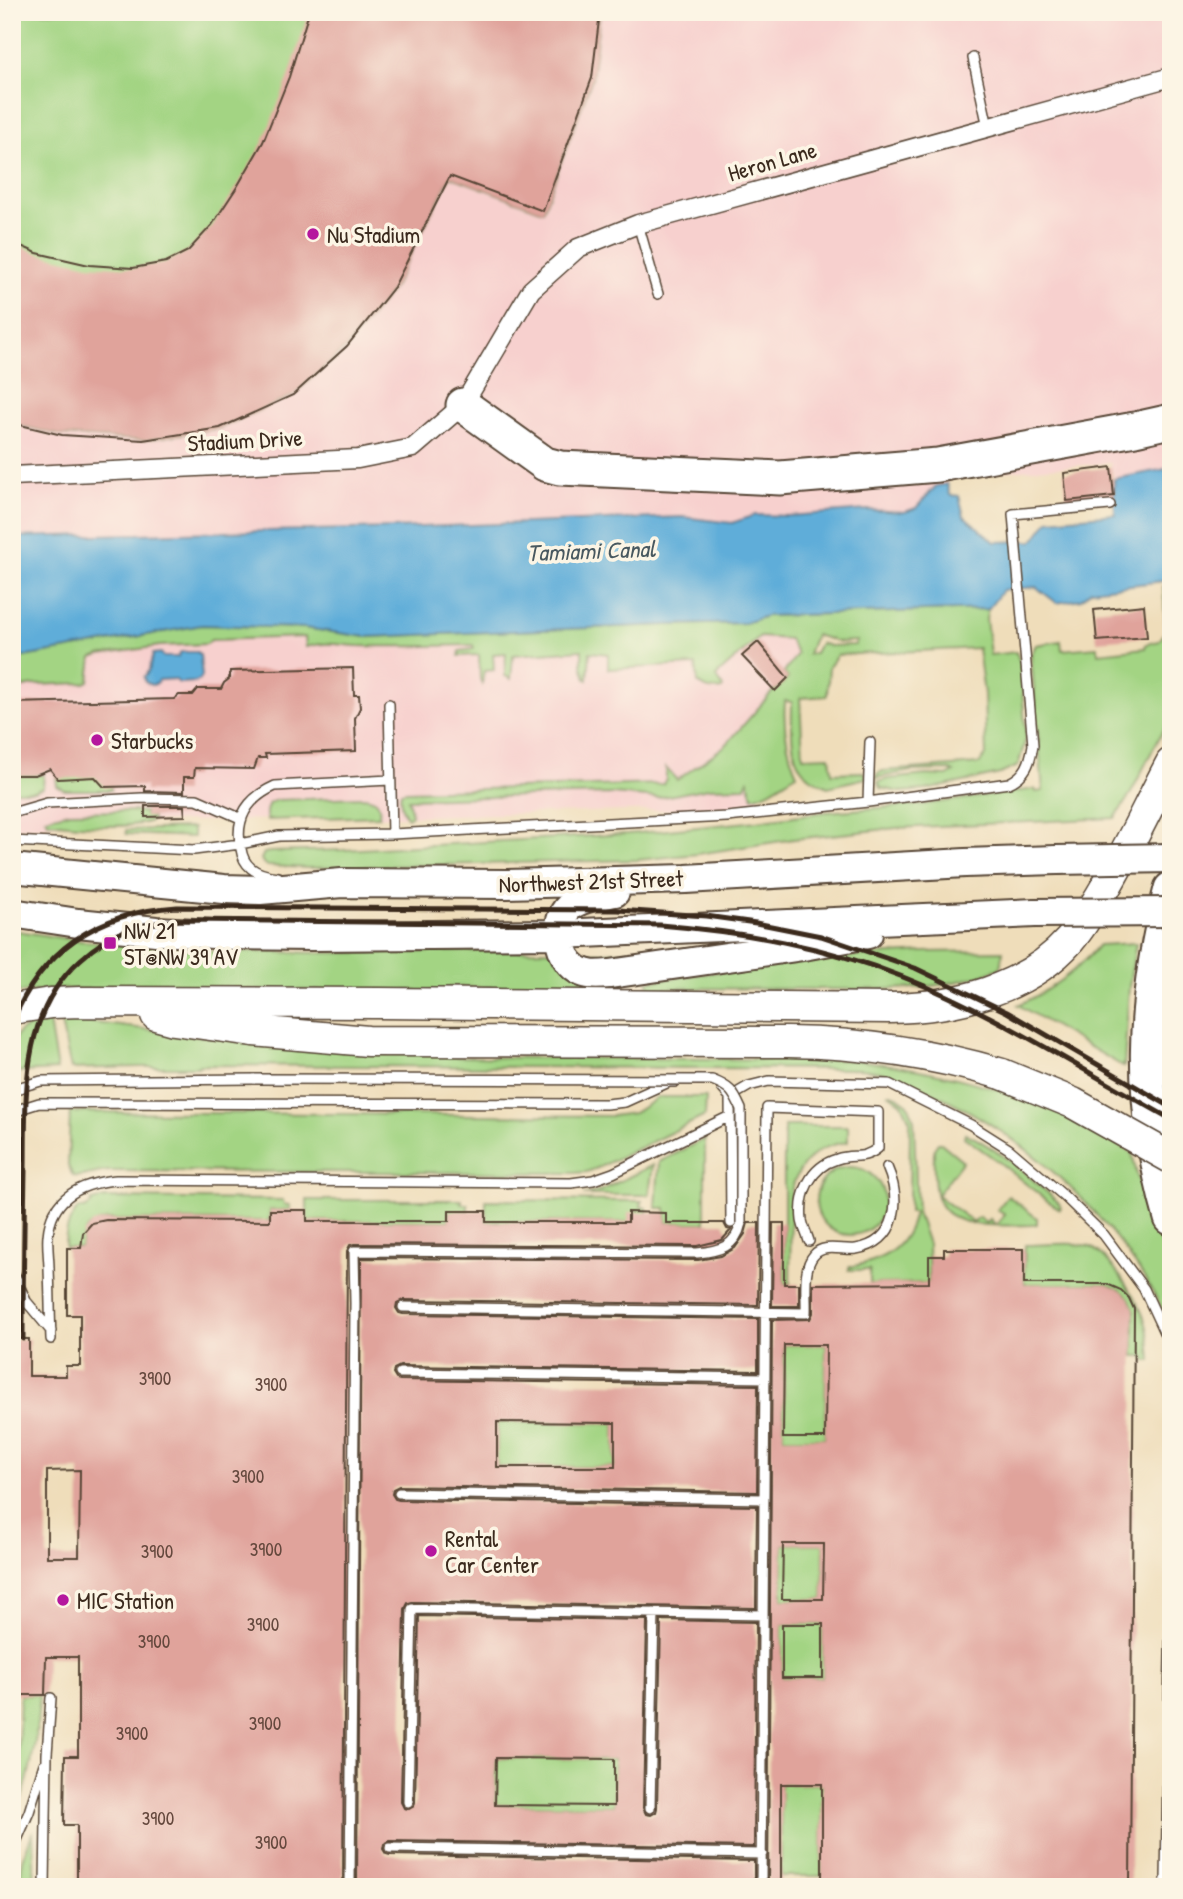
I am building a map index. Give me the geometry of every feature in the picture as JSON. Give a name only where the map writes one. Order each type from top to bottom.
[{"type":"highway","points":[[463,405],[545,464],[560,468],[780,478],[938,465],[1171,421]]},
{"type":"highway","points":[[12,1009],[51,1003],[909,1008],[956,1001],[990,992],[1017,980],[1051,957],[1072,938],[1105,889],[1171,763]]},
{"type":"highway","points":[[1171,889],[1153,979],[1146,1057],[1150,1126],[1171,1217]]},
{"type":"highway","points":[[109,1003],[174,1020],[310,1037],[407,1042],[854,1044],[935,1056],[1002,1074],[1073,1103],[1171,1158]]},
{"type":"main road","name":"Northwest 21st Street","points":[[12,867],[224,889],[260,890],[342,883],[507,884],[686,878],[965,863],[1171,858]]},
{"type":"main road","points":[[686,878],[597,895],[576,903],[562,917],[559,934],[570,964],[582,972],[596,975],[803,946],[974,915]]},
{"type":"main road","points":[[12,913],[104,925],[233,935],[559,934],[974,915],[1171,912]]},
{"type":"street","name":"Heron Lane","points":[[463,405],[531,290],[578,248],[638,224],[1171,77]]},
{"type":"street","name":"Stadium Drive","points":[[12,476],[358,459],[413,448],[463,405]]},
{"type":"lane","points":[[973,58],[988,127]]},
{"type":"lane","points":[[638,224],[658,294]]},
{"type":"lane","points":[[12,841],[194,850],[279,836],[392,834],[727,817],[1000,785],[1018,779],[1027,769],[1033,745],[1013,514],[1110,505]]},
{"type":"lane","points":[[388,704],[392,834]]},
{"type":"lane","points":[[867,802],[870,742]]},
{"type":"lane","points":[[342,883],[274,876],[252,869],[244,860],[240,844],[240,818],[253,799],[275,786],[390,780]]},
{"type":"lane","points":[[14,811],[47,803],[142,798],[197,799],[240,818]]},
{"type":"lane","points":[[12,1091],[41,1081],[712,1080],[727,1086],[741,1109],[739,1233],[726,1246],[712,1252],[354,1251],[350,1887]]},
{"type":"lane","points":[[12,1115],[39,1103],[606,1104],[625,1102],[669,1082],[707,1081],[723,1088],[730,1097],[731,1223]]},
{"type":"lane","points":[[730,1097],[749,1086],[769,1081],[889,1084],[971,1125],[1009,1149],[1104,1235],[1143,1289],[1171,1346]]},
{"type":"lane","points":[[761,1887],[767,1108],[878,1112],[878,1149],[868,1156],[839,1158],[824,1164],[812,1174],[805,1188],[802,1221],[809,1241]]},
{"type":"lane","points":[[12,1269],[26,1301],[51,1335],[48,1234],[53,1216],[70,1194],[96,1182],[571,1183],[593,1180],[613,1173],[730,1116]]},
{"type":"lane","points":[[403,1307],[806,1313],[807,1269],[814,1254],[823,1249],[855,1249],[870,1245],[882,1236],[891,1224],[895,1210],[892,1179],[887,1167]]},
{"type":"lane","points":[[400,1373],[765,1378]]},
{"type":"lane","points":[[399,1493],[764,1499]]},
{"type":"lane","points":[[1163,1887],[1166,1879],[1171,1598]]},
{"type":"lane","points":[[408,1802],[412,1609],[763,1615]]},
{"type":"lane","points":[[650,1808],[654,1614]]},
{"type":"lane","points":[[45,1887],[47,1754],[51,1698]]},
{"type":"lane","points":[[12,1851],[29,1812],[47,1754]]},
{"type":"lane","points":[[390,1848],[762,1854]]},
{"type":"shaded area","points":[[12,12],[1171,12],[1171,468],[1114,479],[1110,463],[947,476],[947,484],[936,486],[916,508],[905,512],[867,510],[789,516],[755,515],[732,523],[682,517],[395,528],[12,537]]},
{"type":"shaded area","points":[[202,625],[367,637],[667,625],[789,639],[798,655],[784,673],[789,678],[771,694],[758,808],[65,824],[12,829],[12,659]]},
{"type":"green space","name":"Nu Stadium","points":[[12,12],[600,12],[592,78],[543,211],[450,176],[394,287],[347,346],[293,395],[220,428],[143,440],[62,435],[12,423]]},
{"type":"green space","points":[[1171,585],[1171,717],[1115,818],[896,828],[637,860],[308,868],[268,866],[261,859],[264,853],[270,852],[628,834],[824,812],[919,805],[1035,789],[1036,792],[1043,791],[1031,655],[1036,645],[1061,641],[1062,650],[1097,647],[1098,653],[1145,648],[1146,644],[1159,641],[1166,631],[1163,587]]},
{"type":"green space","points":[[988,609],[986,618],[990,655],[1016,652],[1020,662],[1026,738],[1018,766],[1000,774],[926,790],[900,792],[881,788],[878,782],[926,775],[947,776],[954,772],[911,771],[876,778],[878,773],[883,771],[979,764],[986,755],[984,694],[978,648],[837,655],[829,667],[827,696],[800,698],[803,757],[830,756],[832,773],[863,772],[870,777],[828,787],[806,774],[797,761],[793,744],[792,702],[785,701],[786,738],[797,774],[753,797],[748,780],[745,787],[709,788],[658,798],[612,794],[408,799],[412,815],[408,818],[400,799],[401,792],[406,791],[663,784],[666,768],[677,780],[726,745],[774,690],[788,678],[784,673],[797,654],[789,639],[760,637],[716,676],[723,687],[715,690],[698,683],[696,665],[608,669],[608,654],[590,652],[588,680],[582,665],[582,650],[513,655],[511,679],[505,676],[506,653],[493,654],[494,670],[484,671],[482,684],[479,655],[459,656],[460,651],[474,649],[473,645],[326,644],[306,647],[305,637],[211,640],[207,644],[160,646],[100,655],[92,658],[89,681],[85,683],[35,685],[12,689],[12,659],[202,625],[304,628],[367,637],[744,623],[766,616]],"holes":[[[815,635],[839,642],[857,641],[855,645],[830,646],[820,643],[815,653],[808,654]]]},
{"type":"green space","points":[[12,775],[44,775],[43,787],[34,791],[12,791]]},
{"type":"green space","points":[[56,776],[102,776],[111,790],[65,790],[57,786]]},
{"type":"green space","points":[[363,797],[377,802],[379,816],[266,818],[269,803],[277,800]]},
{"type":"green space","points":[[69,812],[145,812],[145,816],[153,817],[153,820],[132,825],[102,826],[48,822],[45,818]]},
{"type":"green space","points":[[193,828],[193,837],[126,834],[126,830]]},
{"type":"green space","points":[[12,930],[81,941],[212,951],[327,953],[551,950],[603,988],[451,987],[441,991],[63,989],[12,993]]},
{"type":"green space","points":[[1136,943],[1129,987],[1124,1067],[1018,1005],[1062,980],[1099,945]]},
{"type":"green space","points":[[629,951],[628,960],[609,962],[591,960],[582,953]]},
{"type":"green space","points":[[1003,951],[1000,968],[954,982],[909,988],[649,988],[648,981],[825,958],[924,952]]},
{"type":"green space","points":[[1171,992],[1171,1130],[1165,1061]]},
{"type":"green space","points":[[64,1019],[257,1043],[442,1053],[449,1057],[857,1060],[969,1081],[1049,1109],[1090,1128],[1132,1153],[1137,1175],[1171,1268],[1171,1325],[1141,1272],[1117,1239],[1073,1190],[1023,1147],[969,1111],[890,1075],[859,1069],[199,1065],[71,1069],[61,1023]]},
{"type":"green space","points":[[45,1020],[49,1022],[57,1070],[12,1074],[13,1044],[18,1033]]},
{"type":"green space","points":[[887,1093],[908,1104],[914,1120],[917,1212],[928,1244],[929,1283],[870,1284],[870,1270],[849,1270],[849,1267],[882,1257],[899,1244],[911,1225],[914,1212],[909,1212],[910,1121],[902,1103]]},
{"type":"green space","points":[[659,1097],[706,1097],[705,1116],[587,1172],[110,1171],[73,1176],[68,1166],[70,1112],[611,1116],[634,1113]]},
{"type":"green space","points":[[784,1126],[848,1126],[848,1142],[828,1147],[811,1157],[799,1172],[791,1191],[790,1284],[784,1284]]},
{"type":"green space","points":[[965,1133],[1014,1164],[1058,1202],[1060,1209],[964,1137]]},
{"type":"green space","points":[[705,1139],[705,1223],[666,1223],[666,1208],[656,1208],[659,1162]]},
{"type":"green space","points":[[938,1143],[963,1161],[937,1195],[973,1222],[979,1217],[986,1223],[990,1219],[996,1225],[1005,1215],[997,1210],[1008,1196],[1037,1218],[1037,1224],[1005,1226],[976,1224],[950,1215],[941,1206],[936,1193],[935,1188],[934,1149]]},
{"type":"green space","points":[[653,1165],[649,1195],[583,1195],[602,1190]]},
{"type":"green space","points":[[850,1167],[863,1170],[874,1177],[881,1188],[884,1201],[881,1214],[874,1225],[863,1232],[850,1235],[837,1232],[826,1225],[819,1214],[816,1201],[819,1188],[826,1177],[837,1170]]},
{"type":"green space","points":[[105,1198],[283,1200],[284,1205],[290,1205],[290,1210],[270,1210],[269,1221],[106,1220],[87,1228],[81,1248],[65,1248],[68,1226],[79,1208],[84,1209],[91,1205],[92,1201]]},
{"type":"green space","points":[[307,1200],[462,1200],[462,1204],[468,1204],[468,1211],[449,1212],[449,1221],[307,1221]]},
{"type":"green space","points":[[486,1200],[642,1201],[641,1207],[647,1208],[647,1213],[628,1222],[486,1222]]},
{"type":"green space","points":[[1025,1245],[1083,1245],[1104,1257],[1127,1286],[1142,1313],[1148,1331],[1151,1361],[1146,1361],[1145,1356],[1134,1356],[1134,1309],[1121,1290],[1107,1284],[1024,1284]]},
{"type":"green space","points":[[784,1345],[826,1345],[825,1438],[783,1438]]},
{"type":"green space","points":[[497,1422],[615,1423],[615,1467],[497,1467]]},
{"type":"green space","points":[[783,1544],[824,1544],[823,1599],[782,1599]]},
{"type":"green space","points":[[782,1624],[823,1624],[823,1678],[782,1678]]},
{"type":"green space","points":[[20,1695],[39,1695],[32,1760],[22,1798],[19,1799],[17,1791]]},
{"type":"green space","points":[[496,1758],[614,1759],[614,1806],[495,1805]]},
{"type":"green space","points":[[781,1784],[822,1784],[822,1876],[781,1876]]},
{"type":"green space","points":[[33,1832],[35,1887],[18,1887],[23,1859]]},
{"type":"water","name":"Tamiami Canal","points":[[1171,468],[1171,580],[1091,590],[1081,599],[1057,603],[1036,587],[1003,590],[988,609],[766,616],[745,623],[367,637],[304,628],[202,625],[12,659],[12,537],[395,528],[682,517],[732,523],[755,515],[789,516],[867,510],[905,512],[916,508],[936,486],[947,484],[950,495],[959,496],[964,516],[995,542],[1033,541],[1049,520],[1115,514],[1114,479]]},
{"type":"water","points":[[181,652],[197,652],[200,655],[200,680],[179,683],[175,679],[159,680],[151,685],[145,682],[144,677],[149,670],[153,654],[178,657]]},
{"type":"building","name":"Nu Stadium","points":[[309,12],[600,12],[592,78],[543,211],[450,176],[394,287],[347,346],[293,395],[220,428],[143,440],[62,435],[12,423],[12,242],[37,253],[89,265],[133,268],[166,262],[188,251],[212,225],[263,142],[289,77]]},
{"type":"building","points":[[1111,467],[1114,496],[1067,501],[1064,473]]},
{"type":"building","points":[[1144,605],[1147,637],[1097,641],[1094,610]]},
{"type":"building","points":[[758,642],[788,678],[775,691],[742,656]]},
{"type":"building","points":[[353,668],[354,695],[359,695],[360,708],[355,718],[356,751],[265,754],[266,758],[258,758],[254,769],[195,768],[194,777],[184,777],[184,792],[145,791],[145,786],[104,787],[95,777],[58,779],[50,769],[35,775],[12,775],[12,703],[174,699],[179,695],[193,695],[198,689],[221,689],[229,679],[230,671]]},
{"type":"building","points":[[145,806],[184,806],[185,816],[145,817]]},
{"type":"building","points":[[270,1210],[307,1210],[307,1221],[449,1221],[449,1211],[486,1211],[486,1222],[628,1222],[628,1212],[666,1213],[666,1223],[724,1223],[727,1229],[731,1230],[722,1240],[697,1246],[350,1245],[347,1251],[343,1887],[77,1887],[77,1825],[64,1825],[65,1756],[78,1756],[78,1657],[46,1657],[45,1695],[12,1695],[12,1339],[29,1339],[29,1376],[66,1376],[66,1366],[80,1366],[80,1315],[67,1315],[67,1248],[81,1248],[83,1233],[92,1223],[106,1220],[270,1221]],"holes":[[[80,1470],[79,1557],[47,1557],[47,1471]]]},
{"type":"building","points":[[748,1223],[759,1223],[758,1305],[403,1300],[397,1303],[396,1308],[403,1314],[758,1319],[758,1371],[400,1366],[394,1369],[393,1374],[400,1380],[758,1385],[757,1492],[399,1486],[393,1489],[392,1494],[399,1500],[757,1506],[756,1608],[408,1603],[405,1609],[401,1802],[404,1808],[409,1809],[415,1802],[419,1616],[647,1620],[643,1808],[646,1814],[651,1815],[657,1808],[661,1620],[756,1622],[754,1847],[390,1841],[384,1844],[383,1849],[390,1855],[754,1861],[754,1887],[357,1887],[361,1258],[698,1260],[721,1256],[735,1248],[745,1234]],"holes":[[[497,1422],[615,1423],[615,1467],[497,1467]],[[496,1758],[614,1759],[614,1806],[495,1805]]]},
{"type":"building","points":[[773,1223],[784,1223],[784,1284],[799,1284],[799,1306],[772,1306]]},
{"type":"building","points":[[944,1249],[1024,1249],[1024,1284],[1107,1284],[1121,1290],[1134,1309],[1130,1887],[822,1887],[822,1784],[781,1784],[781,1887],[768,1887],[772,1320],[810,1319],[813,1313],[813,1284],[929,1283],[929,1256],[944,1256]],"holes":[[[784,1345],[826,1345],[825,1438],[783,1438]],[[783,1544],[824,1544],[823,1599],[782,1599]],[[782,1624],[823,1624],[823,1678],[782,1678]]]},
{"type":"railway","points":[[12,1023],[39,974],[76,939],[98,926],[149,910],[177,907],[618,910],[706,916],[821,936],[915,968],[1007,1012],[1171,1107]]},
{"type":"railway","points":[[23,1339],[27,1085],[36,1030],[60,981],[80,960],[116,935],[148,924],[181,920],[660,925],[784,942],[874,966],[938,992],[1006,1026],[1171,1119]]},
{"type":"place","name":"Nu Stadium","points":[[313,234]]},
{"type":"place","name":"Starbucks","points":[[97,740]]},
{"type":"place","name":"NW 21 ST@NW 39 AV","points":[[110,943]]},
{"type":"place","name":"Rental Car Center","points":[[431,1551]]},
{"type":"place","name":"MIC Station","points":[[63,1600]]}]
